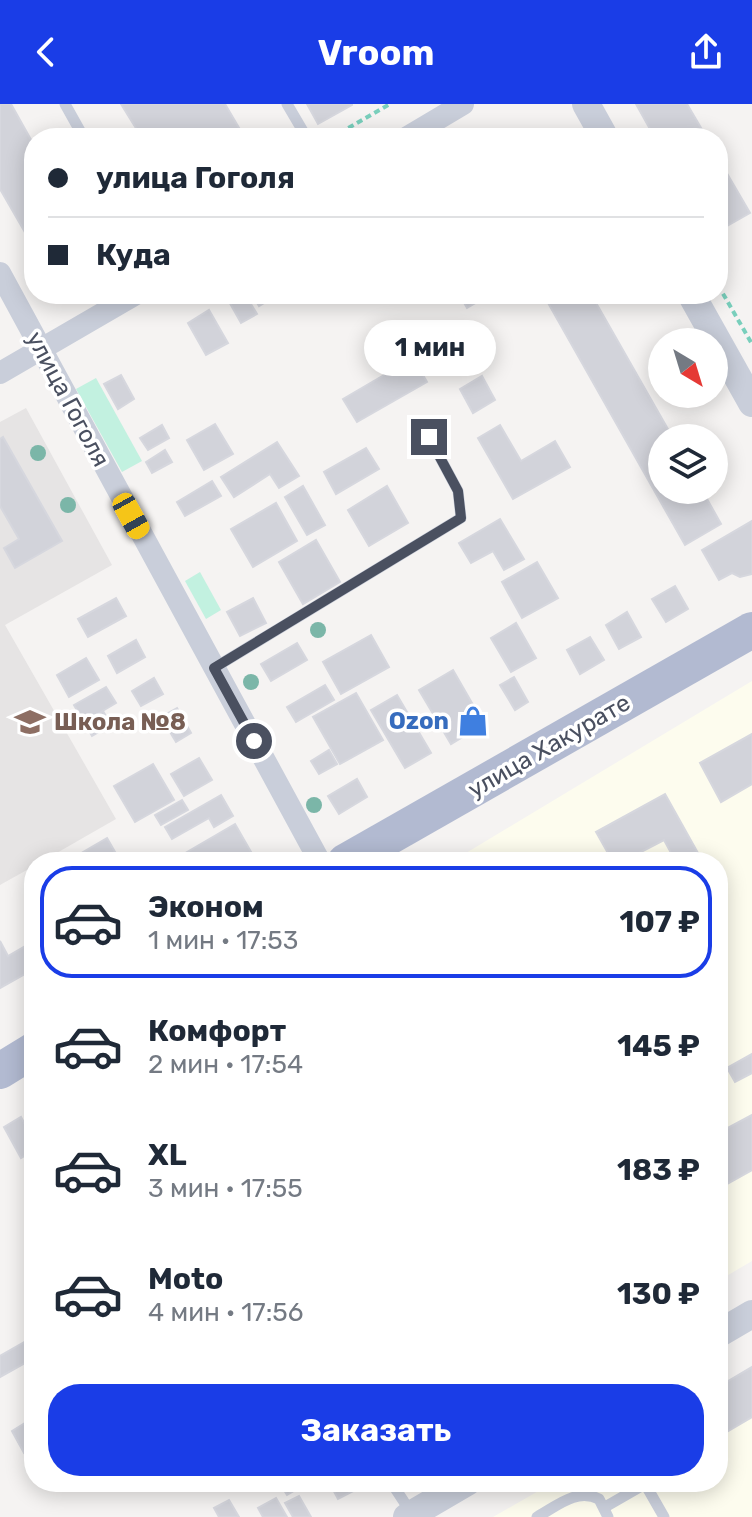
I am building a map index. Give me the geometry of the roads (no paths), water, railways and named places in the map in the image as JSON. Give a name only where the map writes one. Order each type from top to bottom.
[{"type":"main road","name":"улица Хакурате","points":[[363,852],[752,630]]},
{"type":"main road","points":[[0,1071],[24,1056]]},
{"type":"street","points":[[423,128],[463,104]]},
{"type":"street","points":[[586,104],[599,128]]},
{"type":"street","name":"улица Гоголя","points":[[0,273],[315,852]]},
{"type":"street","points":[[0,373],[119,304]]},
{"type":"street","points":[[697,304],[752,403]]},
{"type":"street","points":[[728,1328],[752,1314]]},
{"type":"street","points":[[410,1516],[450,1492]]},
{"type":"lane","points":[[65,104],[78,128]]},
{"type":"lane","points":[[287,104],[301,128]]},
{"type":"lane","points":[[214,668],[461,518],[458,491],[429,437]]},
{"type":"lane","points":[[397,1492],[410,1516]]},
{"type":"lane","points":[[537,1517],[576,1495],[592,1496],[607,1512],[633,1492]]},
{"type":"lane","points":[[649,1492],[664,1517]]},
{"type":"place","name":"Ozon","points":[[473,721]]},
{"type":"place","name":"Школа №8","points":[[30,722]]}]
